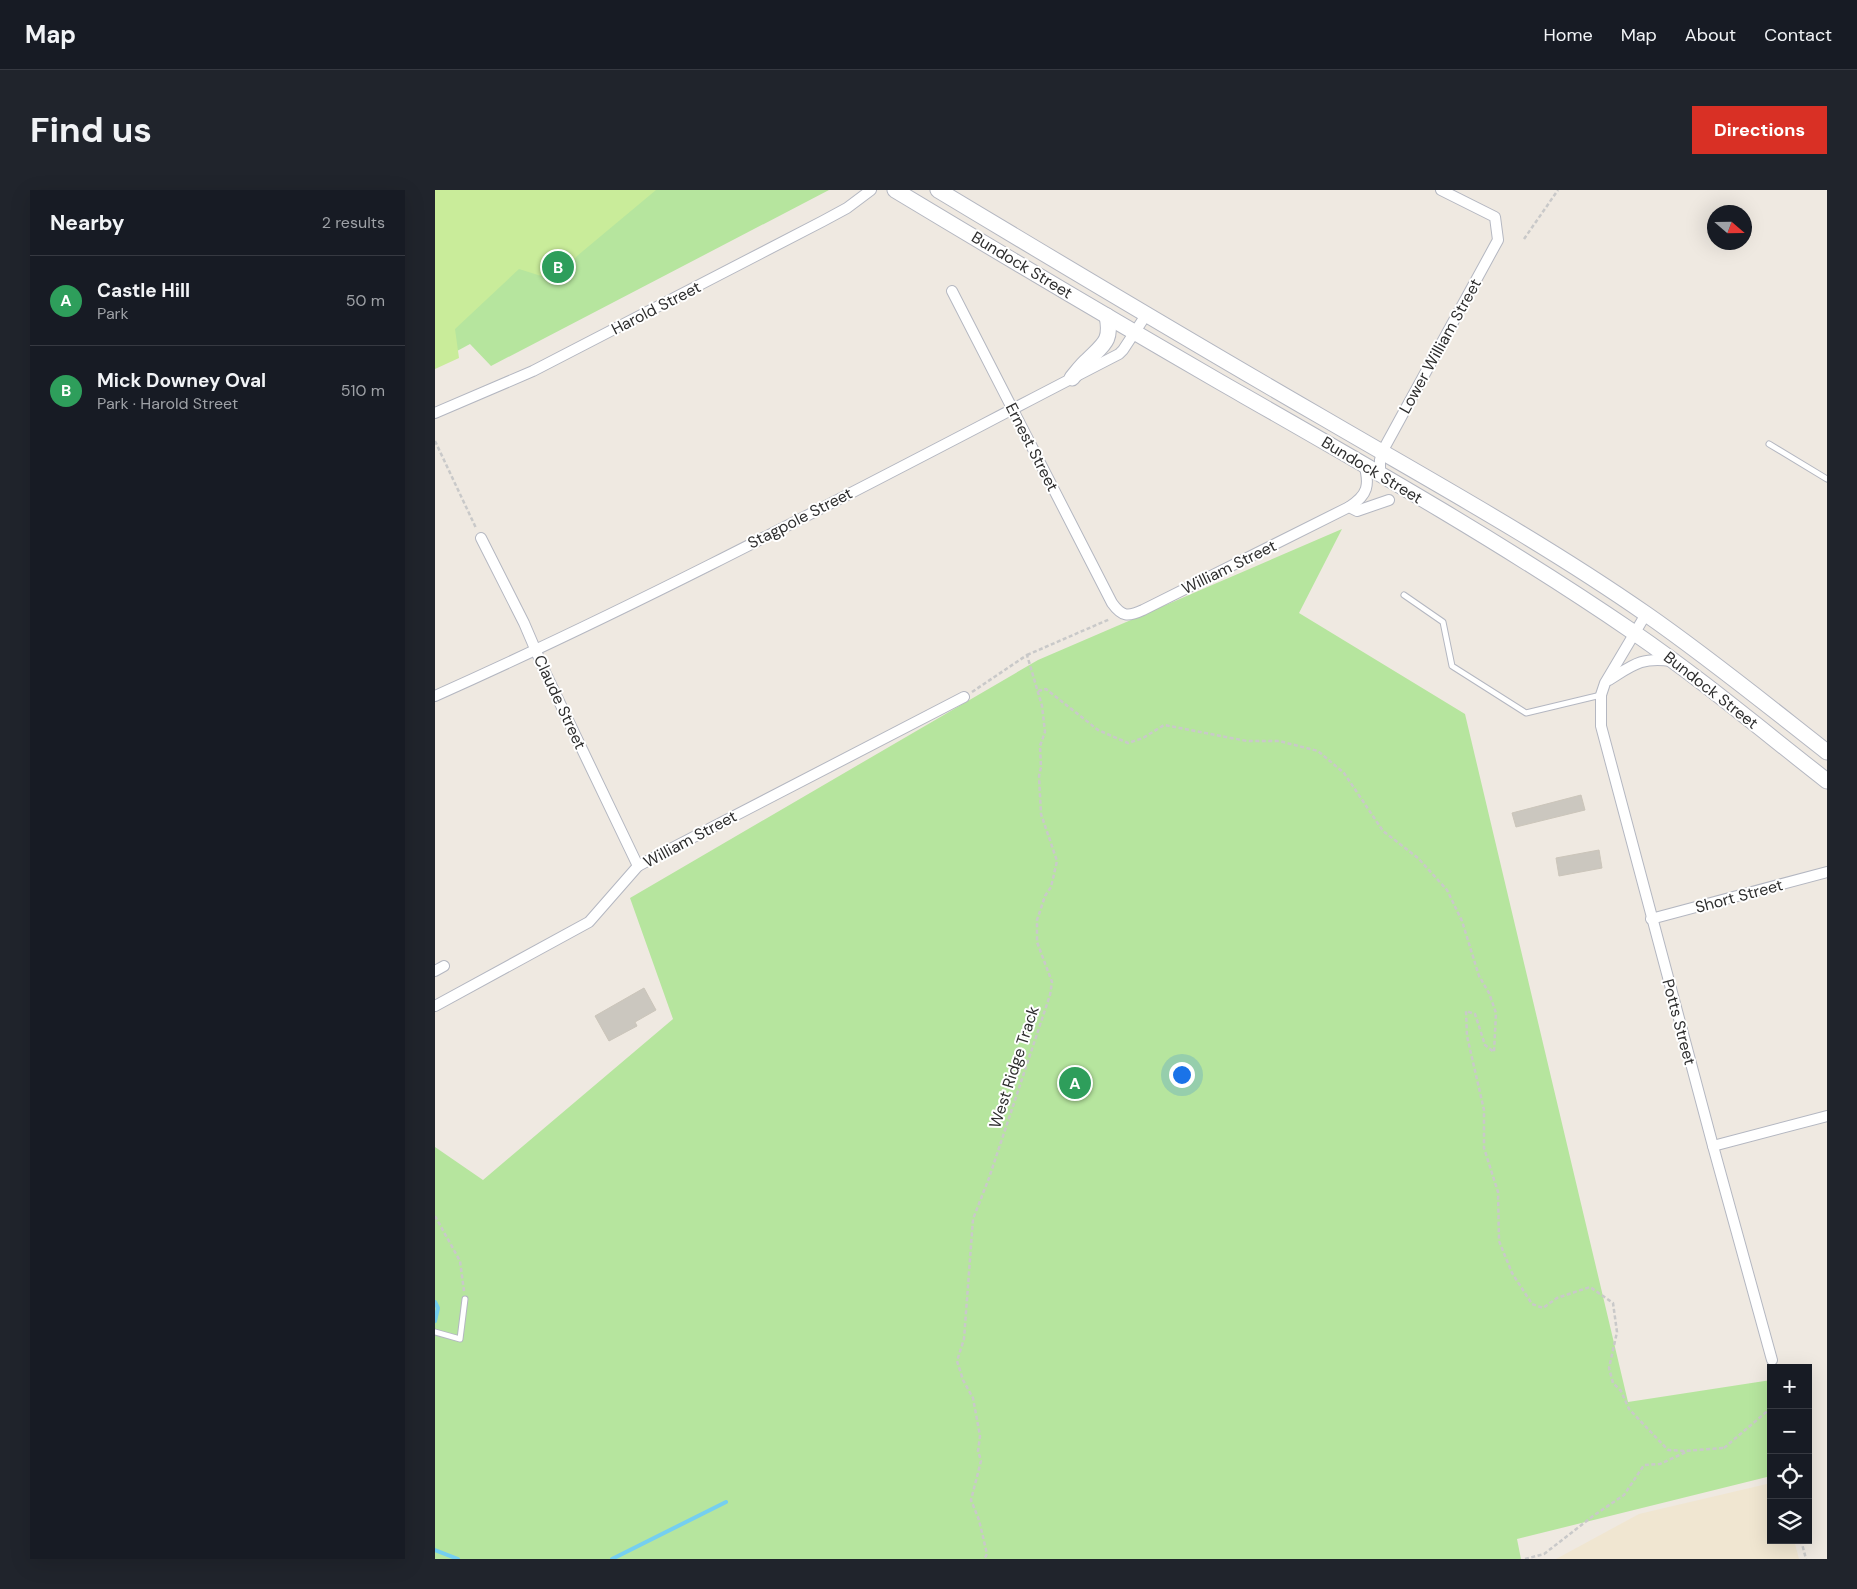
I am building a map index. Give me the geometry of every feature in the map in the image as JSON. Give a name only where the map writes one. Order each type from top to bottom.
[{"type":"main road","name":"Bundock Street","points":[[895,190],[1107,316],[1364,464],[1544,573],[1635,633],[1675,662],[1827,781]]},
{"type":"main road","name":"Bundock Street","points":[[938,190],[1146,315],[1551,553],[1646,614],[1725,672],[1827,752]]},
{"type":"main road","points":[[1072,378],[1104,345],[1109,326],[1107,316]]},
{"type":"street","name":"Harold Street","points":[[435,412],[533,371],[590,342],[823,221],[847,208],[871,190]]},
{"type":"street","name":"Lower William Street","points":[[1380,474],[1382,452],[1498,240],[1495,217],[1441,190]]},
{"type":"street","name":"Ernest Street","points":[[952,290],[1111,603],[1117,610],[1127,615],[1132,615]]},
{"type":"street","name":"Stagpole Street","points":[[435,696],[536,651],[633,604],[1119,354],[1146,315]]},
{"type":"street","name":"William Street","points":[[1132,615],[1359,501],[1367,486],[1367,474],[1364,464]]},
{"type":"street","name":"William Street","points":[[1349,507],[1357,510],[1389,500]]},
{"type":"street","name":"Claude Street","points":[[481,538],[638,866]]},
{"type":"street","name":"Potts Street","points":[[1646,614],[1605,683],[1601,695],[1601,726],[1651,919],[1772,1360]]},
{"type":"street","points":[[1605,683],[1633,664],[1646,660],[1656,659],[1675,662]]},
{"type":"street","name":"William Street","points":[[435,1006],[589,922],[638,866],[964,697]]},
{"type":"street","name":"Short Street","points":[[1651,919],[1827,872]]},
{"type":"street","points":[[1713,1146],[1827,1116]]},
{"type":"lane","points":[[1769,444],[1827,479]]},
{"type":"lane","points":[[1404,594],[1443,622],[1452,666],[1526,713],[1601,695]]},
{"type":"lane","points":[[435,1332],[460,1339],[465,1299]]},
{"type":"path","points":[[1524,239],[1558,190]]},
{"type":"path","points":[[435,441],[481,538]]},
{"type":"path","points":[[964,697],[1027,655],[1114,617],[1132,615]]},
{"type":"path","name":"West Ridge Track","points":[[984,1559],[987,1554],[979,1520],[971,1500],[981,1461],[978,1451],[980,1436],[973,1398],[963,1380],[957,1362],[964,1339],[973,1219],[989,1178],[1050,995],[1052,982],[1037,942],[1037,920],[1045,896],[1051,887],[1057,861],[1041,814],[1039,776],[1041,746],[1045,732],[1043,706],[1027,655]]},
{"type":"path","points":[[1038,691],[1046,688],[1098,730],[1128,743],[1143,738],[1164,725],[1247,741],[1279,741],[1318,751],[1344,773],[1383,831],[1418,858],[1447,890],[1462,921],[1479,976],[1489,993],[1496,1013],[1494,1052],[1485,1045],[1475,1014],[1466,1011],[1467,1036],[1483,1110],[1484,1148],[1498,1192],[1499,1241],[1511,1273],[1532,1304],[1543,1308],[1557,1298],[1590,1287],[1613,1303],[1617,1332],[1609,1368],[1613,1382],[1621,1391],[1629,1409],[1667,1450],[1689,1451],[1723,1448],[1770,1409]]},
{"type":"path","points":[[435,1216],[459,1261],[465,1299]]},
{"type":"path","points":[[1525,1559],[1545,1554],[1593,1516],[1625,1495],[1644,1465],[1660,1464],[1689,1451]]},
{"type":"path","points":[[1802,1544],[1807,1559]]},
{"type":"shaded area","points":[[1767,1484],[1767,1544],[1795,1544],[1799,1559],[1556,1559],[1639,1514]]},
{"type":"green space","points":[[435,190],[829,190],[491,366],[470,344],[435,363]]},
{"type":"green space","points":[[435,190],[656,190],[577,256],[557,281],[519,269],[455,329],[459,358],[435,369]]},
{"type":"green space","points":[[1342,529],[1299,613],[1465,714],[1628,1402],[1767,1381],[1767,1477],[1517,1539],[1521,1559],[435,1559],[435,1147],[483,1180],[673,1019],[630,898],[1038,660]]},
{"type":"building","points":[[1581,795],[1585,810],[1516,827],[1512,813]]},
{"type":"building","points":[[1599,850],[1602,868],[1559,876],[1556,858]]},
{"type":"building","points":[[644,988],[656,1010],[635,1022],[637,1026],[609,1041],[595,1016]]},
{"type":"waterway","points":[[435,1302],[438,1308],[435,1321]]},
{"type":"waterway","points":[[612,1559],[726,1502]]},
{"type":"waterway","points":[[435,1550],[458,1559]]},
{"type":"place","name":"Mick Downey Oval","points":[[558,267]]},
{"type":"place","name":"Castle Hill","points":[[1075,1083]]}]
